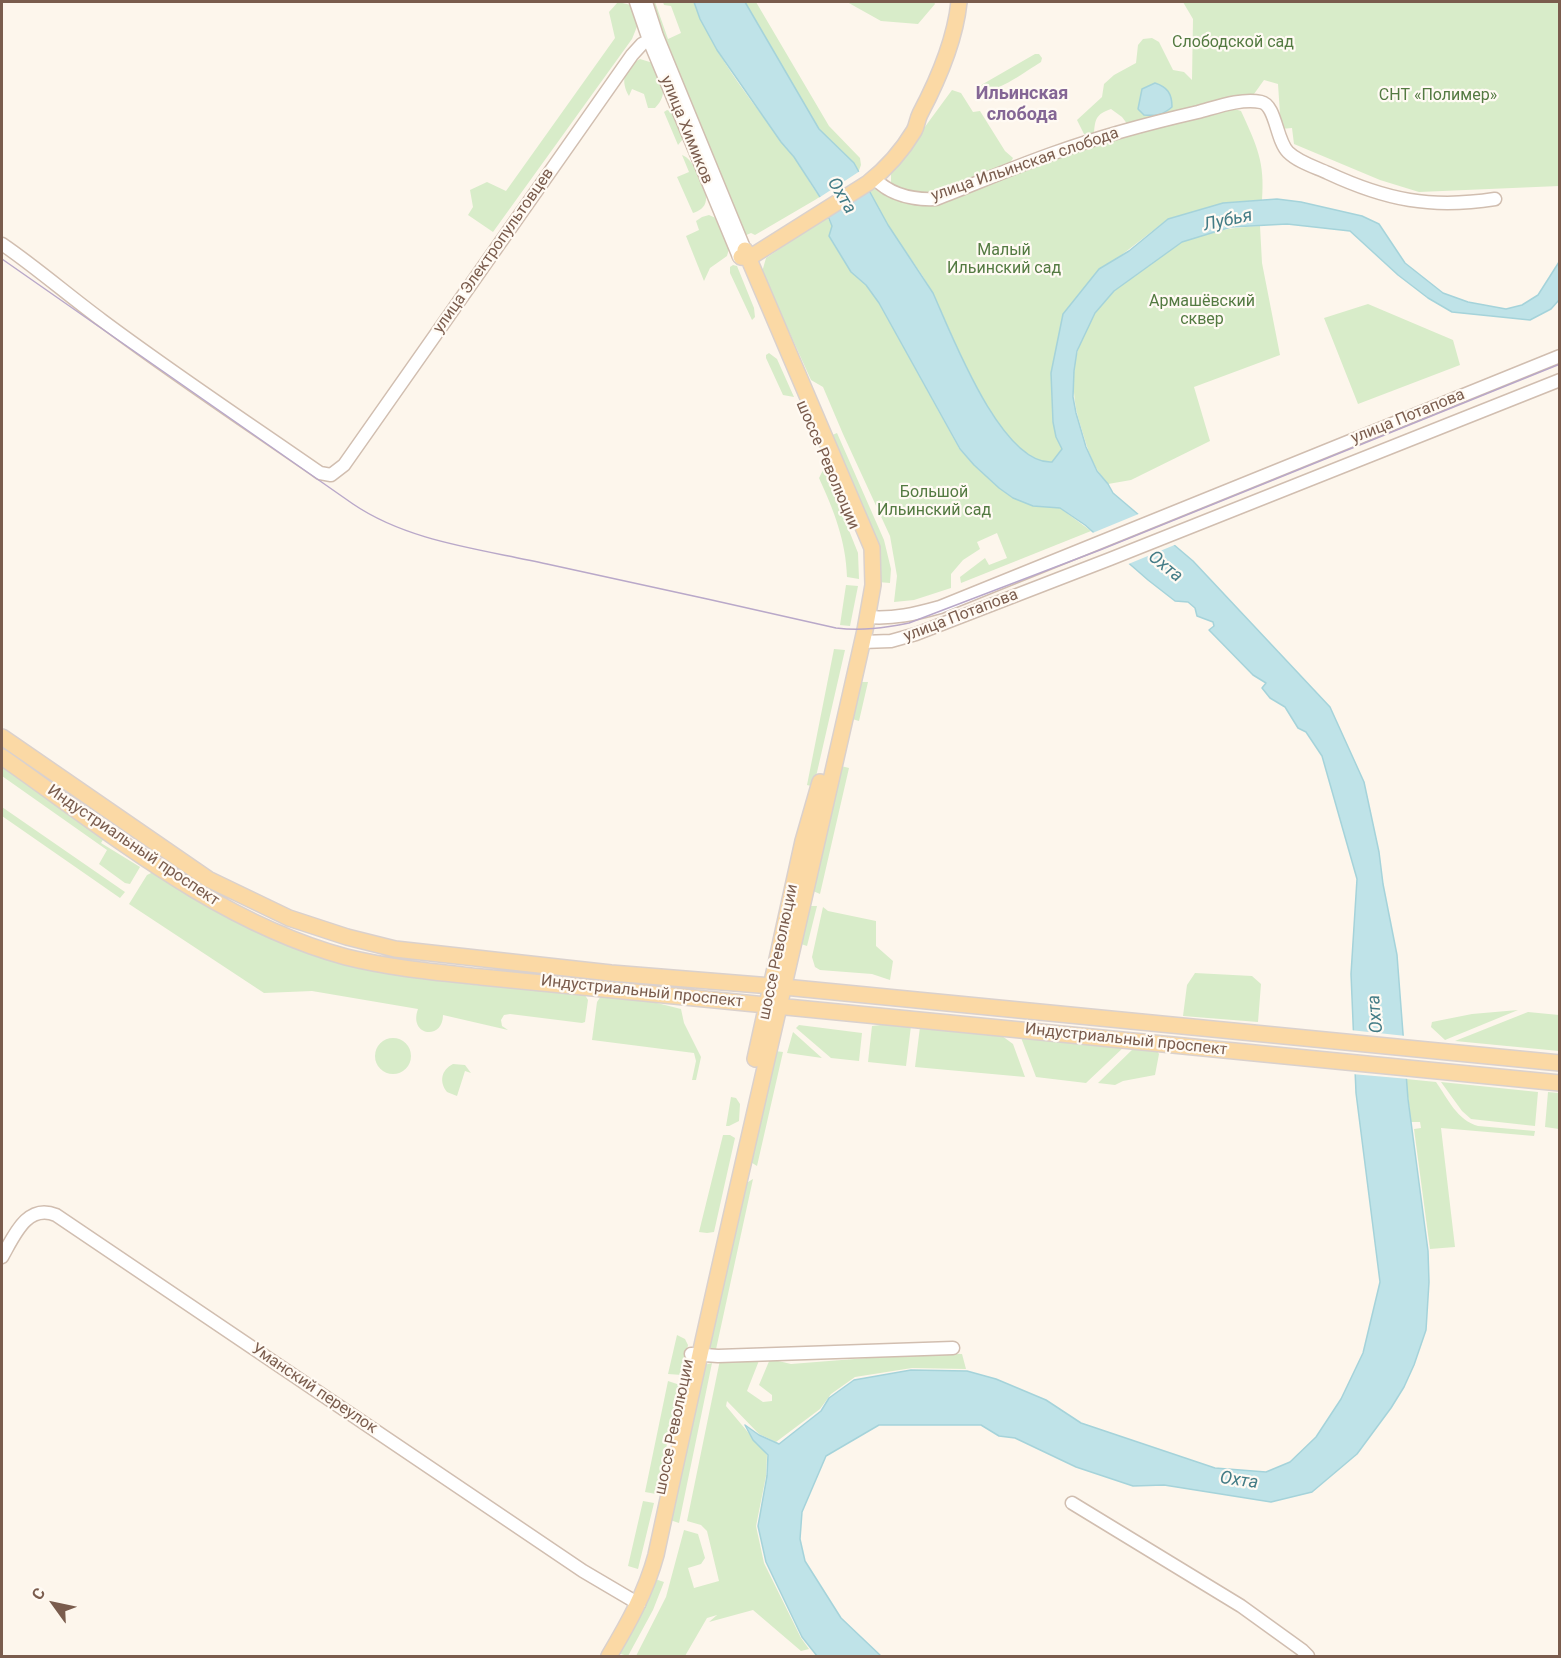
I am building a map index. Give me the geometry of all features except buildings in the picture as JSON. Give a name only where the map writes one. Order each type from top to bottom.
[{"type":"main road","points":[[745,255],[869,179],[879,163],[919,117],[941,71],[959,2]]},
{"type":"main road","name":"шоссе Революции","points":[[745,255],[872,548],[874,569],[868,617]]},
{"type":"main road","name":"шоссе Революции","points":[[599,1656],[651,1576],[656,1556],[695,1355],[761,1081],[778,987],[859,635],[865,583],[864,552],[745,255]]},
{"type":"main road","points":[[859,635],[868,617]]},
{"type":"main road","name":"Индустриальный проспект","points":[[2,737],[208,879],[260,905],[323,930],[396,948],[611,973],[778,987],[1409,1049]]},
{"type":"main road","name":"Индустриальный проспект","points":[[2,757],[186,884],[245,918],[346,957],[400,968],[1410,1068]]},
{"type":"main road","points":[[1332,1060],[1333,1041]]},
{"type":"main road","points":[[1560,1063],[1409,1049],[1410,1068],[1560,1083]]},
{"type":"main road","name":"шоссе Революции","points":[[609,1656],[635,1602]]},
{"type":"street","name":"улица Химиков","points":[[636,2],[745,255]]},
{"type":"street","name":"улица Химиков","points":[[646,2],[653,38]]},
{"type":"street","name":"улица Электропультовцев","points":[[2,244],[42,272],[102,320],[320,473],[331,475],[351,456],[632,55],[642,44],[653,38]]},
{"type":"street","name":"улица Ильинская слобода","points":[[869,179],[906,197],[923,200],[936,199],[1069,148],[1157,122],[1227,105],[1252,102],[1268,105],[1281,144],[1289,153],[1359,188],[1407,201],[1470,202],[1495,199]]},
{"type":"street","name":"улица Потапова","points":[[868,617],[909,616],[940,606],[1095,546],[1156,519],[1560,356]]},
{"type":"street","name":"улица Потапова","points":[[859,635],[891,641],[907,637],[1560,380]]},
{"type":"street","name":"Уманский переулок","points":[[2,1257],[19,1229],[36,1212],[46,1210],[56,1215],[583,1571],[635,1602]]},
{"type":"street","points":[[695,1355],[953,1348]]},
{"type":"street","points":[[1072,1503],[1240,1606],[1308,1656]]},
{"type":"green space","points":[[618,2],[631,5],[638,24],[632,39],[493,232],[468,215],[473,207],[470,190],[487,182],[506,191],[615,38],[609,12]]},
{"type":"green space","points":[[650,2],[655,2],[668,39],[681,33],[671,6],[664,5],[663,2],[694,2],[713,44],[725,63],[795,158],[820,197],[755,235],[751,233],[744,236]]},
{"type":"green space","points":[[745,2],[756,2],[829,126],[860,158],[861,165],[858,173],[854,163],[819,129]]},
{"type":"green space","points":[[847,2],[934,2],[935,4],[918,24],[881,21]]},
{"type":"green space","name":"СНТ «Полимер»","points":[[1183,2],[1559,2],[1559,186],[1419,192],[1380,180],[1294,144],[1292,128],[1281,129],[1278,84],[1264,80],[1254,94],[1167,114],[1165,113],[1172,107],[1142,89],[1138,109],[1144,115],[1154,116],[1153,118],[1128,125],[1111,109],[1097,118],[1094,134],[1084,134],[1077,120],[1102,97],[1104,84],[1114,75],[1136,63],[1138,45],[1143,39],[1152,38],[1159,42],[1173,70],[1184,72],[1192,80],[1193,19]]},
{"type":"green space","points":[[1035,54],[1039,54],[1042,58],[1041,62],[1010,81],[985,91],[978,91],[976,88]]},
{"type":"green space","points":[[640,59],[653,63],[663,86],[662,97],[655,108],[648,108],[644,94],[632,89],[629,96],[626,90],[624,80],[627,70]]},
{"type":"green space","points":[[952,90],[961,93],[973,112],[980,111],[1005,151],[1013,158],[1009,165],[919,195],[896,189],[891,182],[891,173]]},
{"type":"green space","name":"Малый Ильинский сад","points":[[1231,108],[1241,111],[1255,145],[1261,164],[1262,200],[1223,203],[1168,219],[1115,260],[1063,314],[1051,373],[1053,422],[1056,437],[1062,449],[1052,462],[1032,457],[1014,442],[996,420],[965,364],[927,284],[886,223],[868,191],[873,188],[881,193],[885,191],[917,204],[1142,131]]},
{"type":"green space","points":[[667,110],[672,112],[683,139],[678,145],[664,112]]},
{"type":"green space","points":[[682,155],[695,168],[706,195],[703,207],[693,213],[677,177],[689,172]]},
{"type":"green space","points":[[709,215],[718,219],[730,245],[727,256],[710,268],[704,281],[686,236],[699,230],[696,221]]},
{"type":"green space","name":"Большой Ильинский сад","points":[[827,217],[832,226],[829,237],[851,272],[866,285],[879,303],[960,450],[999,488],[1013,498],[1060,508],[1091,531],[961,583],[960,577],[985,558],[989,565],[1007,558],[997,533],[977,542],[980,549],[963,560],[951,574],[951,588],[914,600],[894,602],[897,576],[890,536],[823,387],[811,380],[762,272],[766,258]]},
{"type":"green space","name":"Армашёвский сквер","points":[[1260,226],[1262,263],[1280,355],[1194,387],[1210,441],[1131,480],[1108,484],[1098,471],[1088,450],[1076,409],[1074,373],[1082,338],[1090,322],[1113,292],[1180,243],[1208,233]]},
{"type":"green space","points":[[737,266],[754,308],[755,317],[752,320],[730,273],[730,267]]},
{"type":"green space","points":[[1368,304],[1453,340],[1460,365],[1358,404],[1324,318]]},
{"type":"green space","points":[[769,353],[777,359],[794,397],[783,395],[766,358]]},
{"type":"green space","points":[[837,433],[884,540],[891,569],[890,583],[878,582],[830,436]]},
{"type":"green space","points":[[824,468],[858,553],[859,579],[847,577],[838,526],[819,478]]},
{"type":"green space","points":[[846,585],[858,586],[850,626],[840,625]]},
{"type":"green space","points":[[834,649],[845,650],[815,781],[811,786],[807,785]]},
{"type":"green space","points":[[861,682],[868,682],[859,721],[852,719]]},
{"type":"green space","points":[[841,766],[849,768],[820,894],[813,891]]},
{"type":"green space","points":[[2,767],[104,838],[101,843],[140,867],[130,884],[125,883],[99,864],[107,850],[2,776]]},
{"type":"green space","points":[[2,807],[125,892],[120,898],[2,816]]},
{"type":"green space","points":[[153,872],[247,928],[297,949],[350,966],[383,973],[585,995],[588,1000],[585,1022],[510,1014],[504,1015],[501,1020],[502,1026],[508,1030],[443,1015],[438,1029],[427,1032],[418,1025],[416,1018],[418,1009],[312,991],[264,993],[129,904],[147,875]]},
{"type":"green space","points":[[810,906],[817,906],[807,946],[801,944]]},
{"type":"green space","points":[[823,907],[828,911],[876,921],[876,946],[893,961],[890,980],[872,974],[820,970],[815,967],[812,957]]},
{"type":"green space","points":[[1195,973],[1252,976],[1261,984],[1258,1022],[1183,1016],[1187,985]]},
{"type":"green space","points":[[601,996],[649,1001],[681,1009],[684,1023],[701,1057],[696,1080],[692,1080],[696,1061],[694,1053],[592,1040],[597,1002]]},
{"type":"green space","points":[[1518,1010],[1445,1040],[1431,1027],[1432,1022],[1472,1014]]},
{"type":"green space","points":[[1528,1012],[1559,1015],[1559,1051],[1455,1041]]},
{"type":"green space","points":[[898,1023],[911,1026],[906,1066],[868,1062],[872,1026]]},
{"type":"green space","points":[[799,1025],[862,1033],[859,1061],[831,1058],[796,1028]]},
{"type":"green space","points":[[920,1027],[998,1033],[1013,1044],[1025,1077],[915,1067]]},
{"type":"green space","points":[[793,1032],[822,1058],[787,1053]]},
{"type":"green space","points":[[1020,1035],[1125,1046],[1086,1083],[1036,1077]]},
{"type":"green space","points":[[393,1038],[406,1043],[411,1056],[406,1069],[393,1074],[380,1069],[375,1056],[380,1043]]},
{"type":"green space","points":[[1135,1047],[1156,1049],[1159,1054],[1155,1075],[1123,1081],[1115,1085],[1098,1083]]},
{"type":"green space","points":[[775,1051],[783,1052],[757,1166],[749,1161]]},
{"type":"green space","points":[[453,1064],[465,1065],[471,1073],[465,1071],[457,1096],[447,1092],[442,1080],[446,1070]]},
{"type":"green space","points":[[1406,1079],[1436,1082],[1459,1114],[1478,1126],[1535,1131],[1534,1136],[1441,1128],[1455,1247],[1430,1249],[1414,1129],[1421,1128],[1420,1122],[1411,1122]]},
{"type":"green space","points":[[1441,1082],[1538,1092],[1535,1126],[1471,1119],[1462,1111]]},
{"type":"green space","points":[[1548,1092],[1559,1093],[1559,1129],[1545,1127]]},
{"type":"green space","points":[[731,1097],[736,1098],[740,1104],[739,1121],[726,1126]]},
{"type":"green space","points":[[723,1135],[735,1138],[714,1232],[699,1232]]},
{"type":"green space","points":[[753,1179],[715,1354],[708,1349],[743,1185]]},
{"type":"green space","points":[[677,1335],[685,1339],[688,1345],[682,1375],[668,1374]]},
{"type":"green space","points":[[930,1353],[962,1354],[966,1369],[912,1368],[855,1377],[831,1394],[820,1409],[776,1442],[759,1434],[727,1401],[726,1406],[767,1455],[766,1476],[756,1526],[764,1563],[801,1638],[809,1649],[801,1651],[753,1610],[709,1622],[717,1615],[707,1618],[685,1656],[636,1656],[666,1597],[684,1530],[698,1534],[705,1558],[701,1564],[688,1568],[694,1588],[719,1581],[707,1531],[701,1525],[687,1521],[720,1360],[760,1358],[747,1391],[763,1402],[772,1401],[772,1395],[759,1385],[770,1359],[791,1364]]},
{"type":"green space","points":[[712,1363],[679,1523],[670,1520],[704,1365]]},
{"type":"green space","points":[[668,1381],[680,1385],[656,1494],[645,1492]]},
{"type":"green space","points":[[643,1501],[654,1503],[638,1569],[628,1566]]},
{"type":"green space","points":[[655,1579],[664,1582],[653,1610],[628,1656],[617,1653]]},
{"type":"water","points":[[694,2],[745,2],[819,129],[854,163],[888,225],[933,293],[980,394],[1014,442],[1033,457],[1052,462],[1062,449],[1056,437],[1053,422],[1051,373],[1063,314],[1099,269],[1129,251],[1168,219],[1223,203],[1277,199],[1362,216],[1379,224],[1405,263],[1443,293],[1468,302],[1506,309],[1522,305],[1538,295],[1559,262],[1559,300],[1551,309],[1530,320],[1452,312],[1428,298],[1398,275],[1350,231],[1287,224],[1231,227],[1182,242],[1114,291],[1095,313],[1077,351],[1073,397],[1086,447],[1097,471],[1113,493],[1193,561],[1330,707],[1364,782],[1397,955],[1408,1099],[1428,1251],[1426,1330],[1404,1387],[1357,1454],[1312,1492],[1271,1502],[1164,1485],[1133,1486],[1076,1467],[1015,1438],[999,1436],[981,1425],[879,1425],[826,1456],[802,1512],[800,1539],[805,1561],[841,1618],[881,1656],[817,1656],[802,1637],[766,1562],[758,1526],[767,1476],[768,1455],[753,1440],[745,1425],[759,1435],[779,1444],[821,1411],[829,1398],[854,1380],[911,1370],[967,1371],[996,1379],[1046,1400],[1081,1423],[1215,1468],[1266,1472],[1290,1462],[1316,1437],[1341,1399],[1363,1353],[1380,1282],[1356,1093],[1351,974],[1357,879],[1322,756],[1306,732],[1298,728],[1285,707],[1270,698],[1262,688],[1266,683],[1253,675],[1209,630],[1214,626],[1213,622],[1197,616],[1195,608],[1188,602],[1175,601],[1085,525],[1060,508],[1033,506],[1013,498],[974,465],[960,449],[879,303],[866,285],[851,272],[829,236],[832,226],[820,197],[717,50],[700,19]]},
{"type":"water","points":[[1155,83],[1168,91],[1172,107],[1159,114],[1144,115],[1138,109],[1142,89]]},
{"type":"pier","points":[[860,171],[870,190],[825,219],[817,199]]},
{"type":"pier","points":[[1141,513],[1177,544],[1126,565],[1090,534]]},
{"type":"pier","points":[[1350,1030],[1406,1036],[1409,1079],[1352,1074]]},
{"type":"tram line","points":[[2,259],[353,504],[375,517],[446,543],[846,629],[873,629],[909,623],[1100,550],[1560,364]]},
{"type":"district","name":"Ильинская слобода","points":[[1022,104]]},
{"type":"park label","name":"Слободской сад","points":[[1233,43]]},
{"type":"water label","name":"Охта","points":[[841,196]]},
{"type":"water label","name":"Лубья","points":[[1228,221]]},
{"type":"water label","name":"Охта","points":[[1165,567]]},
{"type":"water label","name":"Охта","points":[[1376,1014]]},
{"type":"water label","name":"Охта","points":[[1239,1481]]}]
